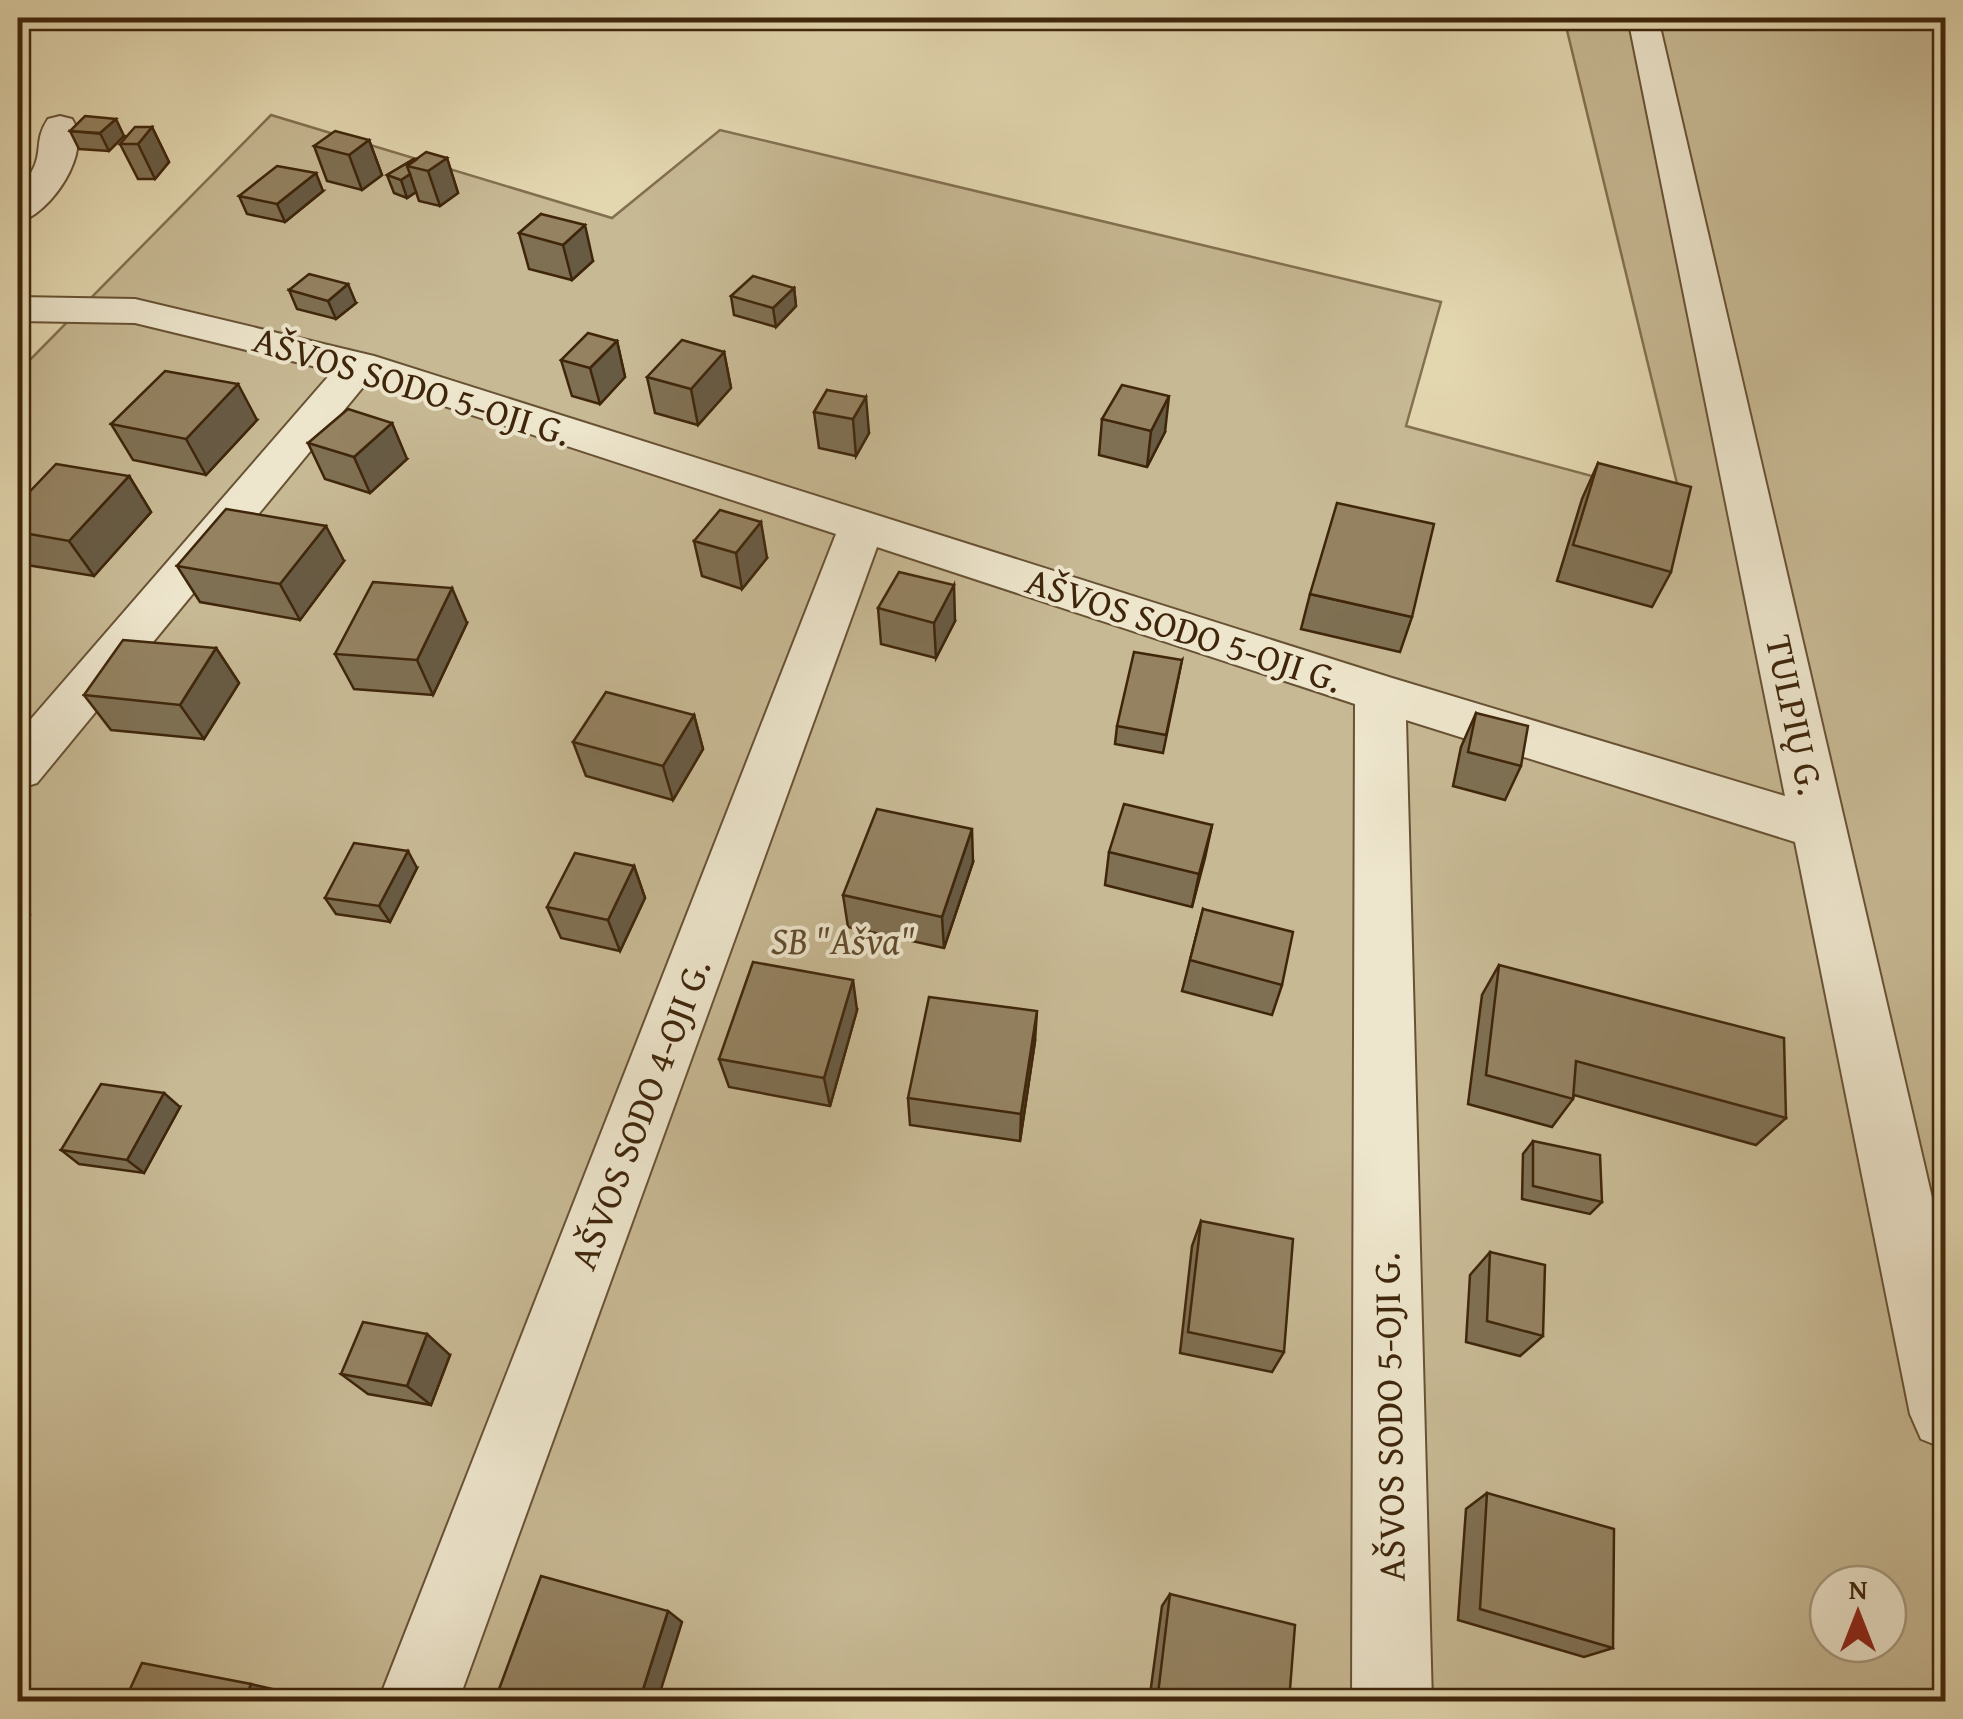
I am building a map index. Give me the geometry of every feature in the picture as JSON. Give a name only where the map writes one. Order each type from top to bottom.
[{"type":"street","name":"TULPIŲ G.","points":[[1643,18],[1946,1414]]},
{"type":"street","points":[[18,211],[56,170],[60,126]]},
{"type":"street","name":"AŠVOS SODO 5-OJI G.","points":[[18,310],[135,311],[360,365],[1380,693],[1392,1702]]},
{"type":"street","points":[[18,769],[360,365]]},
{"type":"street","name":"AŠVOS SODO 4-OJI G.","points":[[418,1702],[862,526]]},
{"type":"street","points":[[1380,693],[1820,828]]},
{"type":"green space","name":"SB \"Ašva\"","points":[[1564,18],[1945,18],[1945,1701],[18,1702],[18,372],[271,115],[612,218],[720,130],[1441,302],[1406,426],[1681,500]]},
{"type":"building","points":[[85,116],[116,119],[100,133],[70,131]]},
{"type":"building","points":[[135,127],[152,127],[138,144],[120,144]]},
{"type":"building","points":[[335,131],[369,140],[349,155],[314,146]]},
{"type":"building","points":[[426,152],[447,158],[428,171],[407,166]]},
{"type":"building","points":[[414,159],[407,166],[410,174],[401,180],[387,175]]},
{"type":"building","points":[[277,166],[316,173],[277,204],[239,196]]},
{"type":"building","points":[[541,214],[585,225],[563,245],[519,233]]},
{"type":"building","points":[[309,274],[348,284],[328,301],[289,290]]},
{"type":"building","points":[[753,276],[794,288],[773,308],[731,296]]},
{"type":"building","points":[[588,333],[617,341],[590,368],[561,360]]},
{"type":"building","points":[[682,340],[724,352],[691,389],[647,377]]},
{"type":"building","points":[[165,371],[238,384],[186,439],[111,424]]},
{"type":"building","points":[[1122,385],[1169,396],[1151,431],[1102,419]]},
{"type":"building","points":[[827,390],[866,397],[853,419],[814,412]]},
{"type":"building","points":[[348,409],[392,423],[354,457],[308,443]]},
{"type":"building","points":[[1598,463],[1691,487],[1671,572],[1573,545]]},
{"type":"building","points":[[56,464],[129,476],[69,541],[18,532],[18,504]]},
{"type":"building","points":[[1337,503],[1434,524],[1412,617],[1310,594]]},
{"type":"building","points":[[226,509],[326,526],[280,584],[177,566]]},
{"type":"building","points":[[720,510],[761,522],[736,553],[694,541]]},
{"type":"building","points":[[899,572],[954,585],[934,623],[878,608]]},
{"type":"building","points":[[373,582],[452,588],[417,660],[335,654]]},
{"type":"building","points":[[123,640],[216,648],[180,705],[84,695]]},
{"type":"building","points":[[1134,652],[1182,660],[1166,735],[1117,726]]},
{"type":"building","points":[[606,692],[694,715],[663,766],[573,742]]},
{"type":"building","points":[[1476,713],[1528,726],[1521,766],[1468,752]]},
{"type":"building","points":[[1124,804],[1212,825],[1199,874],[1109,852]]},
{"type":"building","points":[[877,809],[972,829],[942,917],[843,895]]},
{"type":"building","points":[[354,843],[408,851],[379,906],[325,898]]},
{"type":"building","points":[[575,853],[634,866],[608,920],[547,907]]},
{"type":"building","points":[[1203,909],[1293,932],[1282,985],[1190,960]]},
{"type":"building","points":[[753,962],[853,980],[824,1078],[719,1059]]},
{"type":"building","points":[[1499,965],[1784,1038],[1786,1118],[1576,1061],[1573,1099],[1486,1075]]},
{"type":"building","points":[[929,997],[1037,1011],[1021,1114],[908,1098]]},
{"type":"building","points":[[101,1084],[164,1093],[127,1160],[61,1150]]},
{"type":"building","points":[[1533,1141],[1600,1155],[1602,1202],[1533,1186]]},
{"type":"building","points":[[1201,1221],[1293,1239],[1284,1352],[1188,1332]]},
{"type":"building","points":[[1490,1252],[1545,1265],[1543,1336],[1487,1321]]},
{"type":"building","points":[[363,1322],[427,1334],[407,1386],[341,1374]]},
{"type":"building","points":[[1487,1493],[1614,1529],[1613,1648],[1480,1609]]},
{"type":"building","points":[[541,1576],[668,1611],[639,1702],[495,1700]]},
{"type":"building","points":[[1170,1594],[1295,1625],[1289,1702],[1157,1702]]},
{"type":"building","points":[[142,1663],[251,1684],[244,1702],[124,1702]]}]
